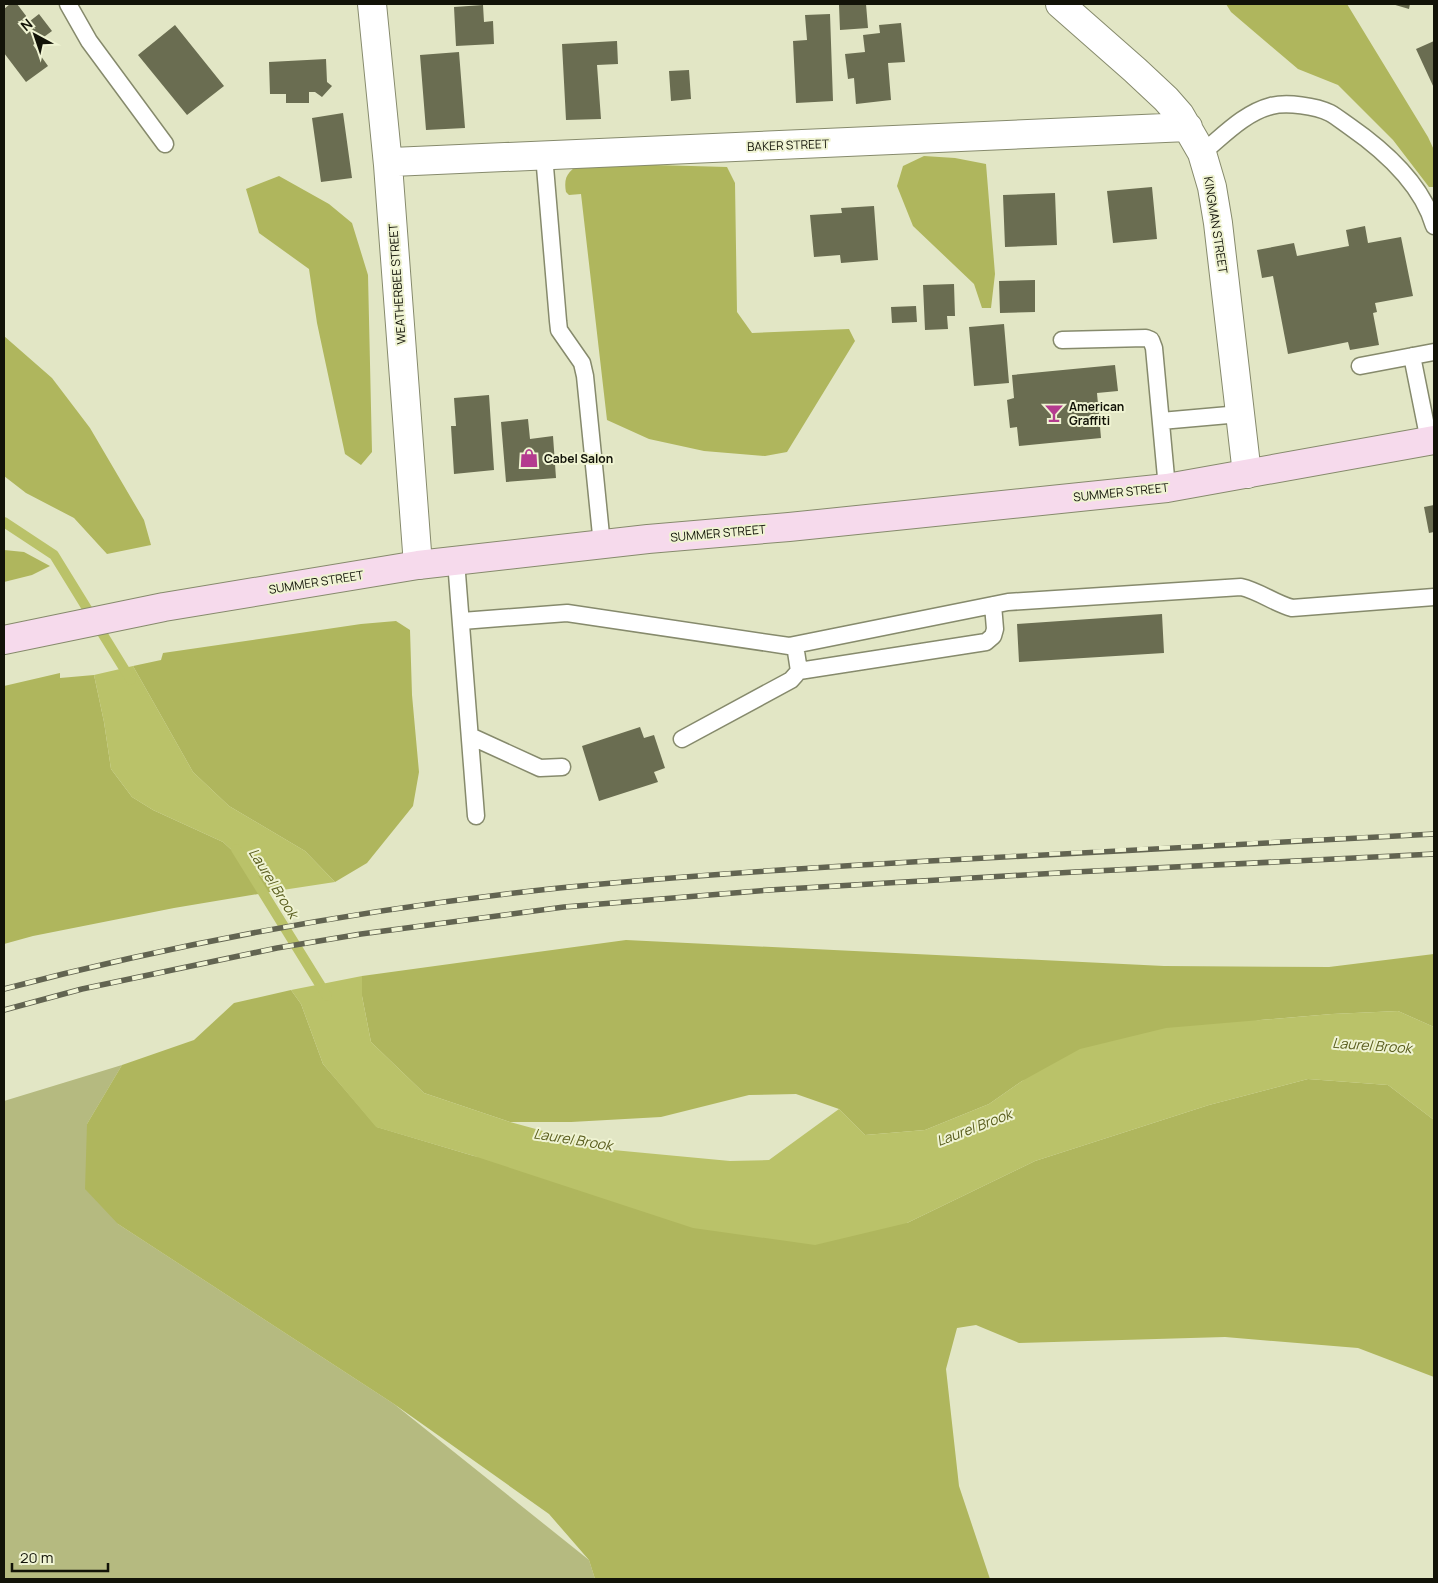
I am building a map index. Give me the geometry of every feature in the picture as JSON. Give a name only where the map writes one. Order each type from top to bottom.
[{"type":"main road","name":"SUMMER STREET","points":[[4,640],[164,607],[418,565],[648,539],[789,527],[1167,488],[1432,441]]},
{"type":"street","name":"WEATHERBEE STREET","points":[[372,4],[388,165],[418,565]]},
{"type":"street","name":"KINGMAN STREET","points":[[1060,4],[1166,99],[1188,127],[1202,153],[1212,187],[1218,223],[1247,474]]},
{"type":"street","name":"BAKER STREET","points":[[388,165],[392,162],[1188,127]]},
{"type":"lane","points":[[68,4],[89,41],[165,144]]},
{"type":"lane","points":[[1202,153],[1248,116],[1266,108],[1290,104],[1330,113],[1370,140],[1392,161],[1424,201],[1434,226]]},
{"type":"lane","points":[[544,155],[559,330],[582,363],[585,376],[602,545]]},
{"type":"lane","points":[[1062,340],[1146,338],[1151,340],[1154,348],[1167,488]]},
{"type":"lane","points":[[1360,366],[1434,352]]},
{"type":"lane","points":[[1412,356],[1432,441]]},
{"type":"lane","points":[[1161,421],[1240,414]]},
{"type":"lane","points":[[456,561],[476,816]]},
{"type":"lane","points":[[462,622],[567,613],[775,644],[795,645],[1008,602],[1241,587],[1251,589],[1292,608],[1434,597]]},
{"type":"lane","points":[[682,739],[791,680],[799,671],[986,642],[993,636],[995,629],[992,605]]},
{"type":"lane","points":[[795,645],[799,671]]},
{"type":"lane","points":[[470,736],[540,768],[562,767]]},
{"type":"shaded area","points":[[1226,4],[1347,4],[1428,137],[1434,150],[1434,187],[1429,187],[1393,140],[1338,85],[1298,69],[1231,12]]},
{"type":"shaded area","points":[[924,156],[955,158],[986,164],[995,274],[991,308],[982,308],[974,284],[913,226],[897,186],[903,166]]},
{"type":"shaded area","points":[[583,163],[727,167],[735,183],[737,312],[752,333],[849,329],[855,341],[787,452],[765,456],[704,451],[649,439],[607,420],[581,194],[569,195],[566,192],[565,186],[568,174]]},
{"type":"shaded area","points":[[279,176],[329,204],[352,223],[368,275],[372,452],[361,465],[345,454],[317,323],[309,269],[259,233],[246,189]]},
{"type":"shaded area","points":[[4,336],[52,378],[90,428],[144,520],[151,545],[107,554],[74,518],[26,493],[4,476]]},
{"type":"shaded area","points":[[4,550],[24,552],[50,566],[32,575],[4,582]]},
{"type":"shaded area","points":[[396,621],[410,630],[412,695],[419,772],[413,806],[367,863],[335,882],[305,851],[229,806],[193,772],[133,666],[161,660],[163,653],[361,624]]},
{"type":"shaded area","points":[[60,673],[60,678],[94,675],[111,769],[132,797],[153,810],[223,842],[276,891],[174,908],[33,936],[4,944],[4,686]]},
{"type":"shaded area","points":[[626,940],[1164,966],[1329,967],[1434,954],[1434,1027],[1398,1011],[1260,1020],[1022,1081],[989,1104],[925,1130],[865,1135],[839,1109],[796,1094],[749,1095],[661,1117],[571,1122],[510,1122],[424,1093],[371,1042],[362,996],[362,976]]},
{"type":"shaded area","points":[[291,990],[301,1004],[323,1064],[377,1127],[474,1156],[907,1223],[1035,1161],[1209,1105],[1308,1079],[1388,1085],[1434,1120],[1434,1377],[1358,1348],[1225,1337],[1019,1343],[976,1325],[957,1328],[946,1369],[959,1486],[990,1579],[595,1579],[589,1560],[549,1514],[394,1404],[118,1224],[85,1189],[87,1124],[122,1065],[194,1040],[234,1003]]},
{"type":"shaded area","points":[[122,1065],[87,1124],[118,1224],[394,1404],[589,1560],[595,1579],[4,1579],[4,1101]]},
{"type":"water","points":[[133,666],[193,772],[229,806],[305,851],[335,882],[276,891],[223,842],[153,810],[132,797],[111,769],[94,675]]},
{"type":"water","points":[[362,976],[362,996],[371,1042],[424,1093],[510,1122],[613,1150],[730,1161],[769,1160],[839,1109],[865,1135],[925,1130],[989,1104],[1022,1081],[1080,1049],[1166,1028],[1332,1014],[1398,1011],[1434,1027],[1434,1120],[1388,1085],[1308,1079],[1209,1105],[1035,1161],[907,1223],[815,1245],[693,1228],[474,1156],[376,1127],[323,1064],[301,1004],[291,990]]},
{"type":"building","points":[[10,4],[17,4],[30,21],[39,14],[52,31],[33,45],[48,66],[26,82],[4,53],[4,9]]},
{"type":"building","points":[[866,4],[868,28],[840,30],[839,5]]},
{"type":"building","points":[[1392,4],[1410,4],[1409,9]]},
{"type":"building","points":[[483,5],[484,22],[493,21],[494,44],[456,46],[454,7]]},
{"type":"building","points":[[830,14],[833,101],[796,103],[793,41],[807,40],[805,15]]},
{"type":"building","points":[[901,23],[905,62],[888,63],[891,100],[856,104],[854,78],[848,79],[845,54],[865,52],[863,35],[880,33],[879,25]]},
{"type":"building","points":[[175,25],[224,86],[187,115],[138,55]]},
{"type":"building","points":[[617,41],[618,64],[597,65],[601,119],[566,120],[562,44]]},
{"type":"building","points":[[1434,41],[1434,88],[1416,49]]},
{"type":"building","points":[[459,52],[465,128],[426,130],[420,55]]},
{"type":"building","points":[[326,59],[327,82],[332,86],[322,97],[315,92],[309,92],[309,103],[286,103],[286,94],[270,94],[269,62]]},
{"type":"building","points":[[689,70],[691,99],[671,101],[669,71]]},
{"type":"building","points":[[343,113],[352,178],[321,182],[312,118]]},
{"type":"building","points":[[1152,187],[1157,239],[1113,243],[1107,191]]},
{"type":"building","points":[[1055,193],[1057,245],[1005,247],[1003,195]]},
{"type":"building","points":[[874,206],[878,260],[841,263],[840,255],[814,257],[810,215],[842,213],[841,208]]},
{"type":"building","points":[[1365,226],[1368,243],[1401,237],[1413,296],[1375,303],[1377,312],[1373,313],[1379,345],[1350,350],[1348,342],[1288,354],[1273,276],[1262,278],[1257,250],[1294,243],[1297,256],[1349,246],[1346,230]]},
{"type":"building","points":[[1035,280],[1035,312],[1000,313],[999,281]]},
{"type":"building","points":[[954,284],[955,316],[947,316],[948,329],[925,330],[923,285]]},
{"type":"building","points":[[916,306],[917,322],[892,323],[891,307]]},
{"type":"building","points":[[1004,324],[1009,383],[974,386],[969,327]]},
{"type":"building","name":"American Graffiti","points":[[1115,365],[1118,391],[1097,393],[1101,438],[1019,446],[1017,427],[1010,428],[1007,400],[1014,398],[1012,375]]},
{"type":"building","points":[[489,395],[494,470],[454,474],[451,426],[456,426],[454,398]]},
{"type":"building","name":"Cabel Salon","points":[[528,419],[530,439],[553,436],[556,478],[506,482],[501,422]]},
{"type":"building","points":[[1434,505],[1434,532],[1429,533],[1424,507]]},
{"type":"building","points":[[1162,614],[1164,653],[1019,662],[1017,624]]},
{"type":"building","points":[[640,727],[644,738],[654,735],[665,768],[654,772],[658,782],[599,801],[582,746]]},
{"type":"waterway","name":"Laurel Brook","points":[[4,522],[54,555],[131,680]]},
{"type":"waterway","name":"Laurel Brook","points":[[236,849],[327,996]]},
{"type":"railway","points":[[4,989],[141,956],[280,928],[419,905],[559,888],[803,869],[1131,849],[1434,834]]},
{"type":"railway","points":[[4,1010],[82,989],[277,948],[361,934],[564,907],[769,890],[1434,854]]},
{"type":"place","name":"American Graffiti","points":[[1054,413]]},
{"type":"place","name":"Cabel Salon","points":[[529,458]]}]
